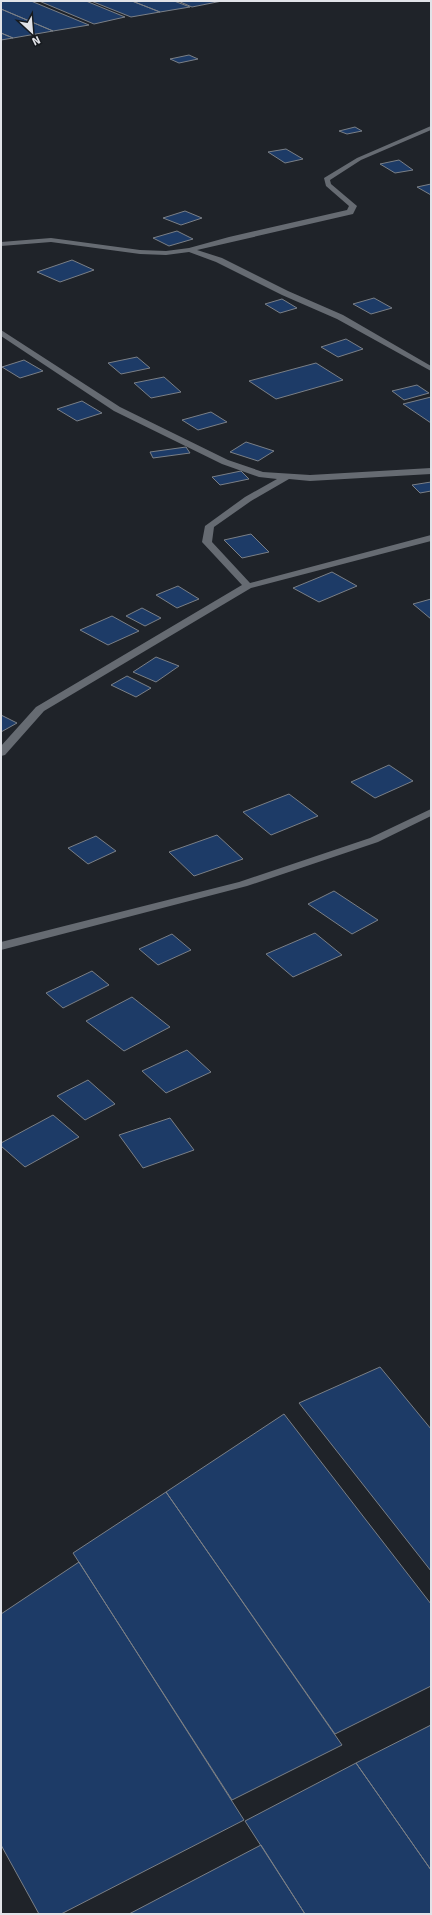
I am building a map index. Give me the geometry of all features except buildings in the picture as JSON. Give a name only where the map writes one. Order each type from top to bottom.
[{"type":"street","points":[[1,244],[51,240],[140,252],[166,253],[189,250],[229,239],[350,212],[353,206],[328,185],[326,179],[359,159],[431,128]]},
{"type":"street","points":[[189,250],[219,260],[285,294],[340,317],[431,370]]},
{"type":"street","points":[[1,332],[117,409],[225,462],[262,475],[285,478],[310,478],[431,471]]},
{"type":"street","points":[[248,586],[207,542],[210,526],[248,499],[285,478]]},
{"type":"street","points":[[1,753],[40,709],[248,586],[431,538]]},
{"type":"street","points":[[4,943],[243,884],[374,840],[431,812]]}]
